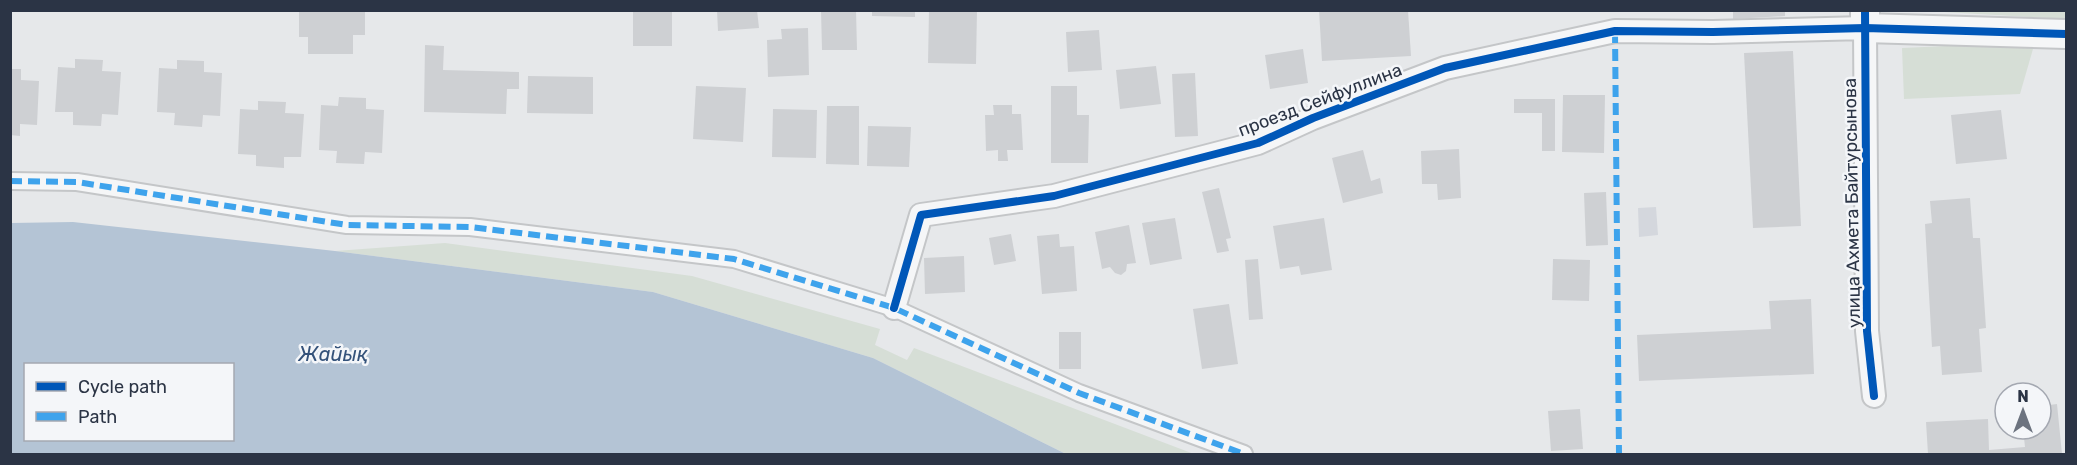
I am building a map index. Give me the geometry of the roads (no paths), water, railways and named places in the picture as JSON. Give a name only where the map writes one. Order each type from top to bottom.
[{"type":"street","points":[[1865,19],[2067,34]]},
{"type":"street","name":"проезд Сейфуллина","points":[[894,308],[921,215],[1054,196],[1258,143],[1312,118],[1445,68],[1615,31],[1713,32],[1865,19]]},
{"type":"street","name":"улица Ахмета Байтурсынова","points":[[1865,19],[1868,331],[1874,396]]},
{"type":"street","points":[[10,182],[77,182],[347,225],[470,227],[734,259],[894,308],[1079,393],[1244,454]]},
{"type":"water","name":"Жайық","points":[[73,222],[335,251],[653,292],[873,358],[1066,454],[11,454],[11,223]]}]
